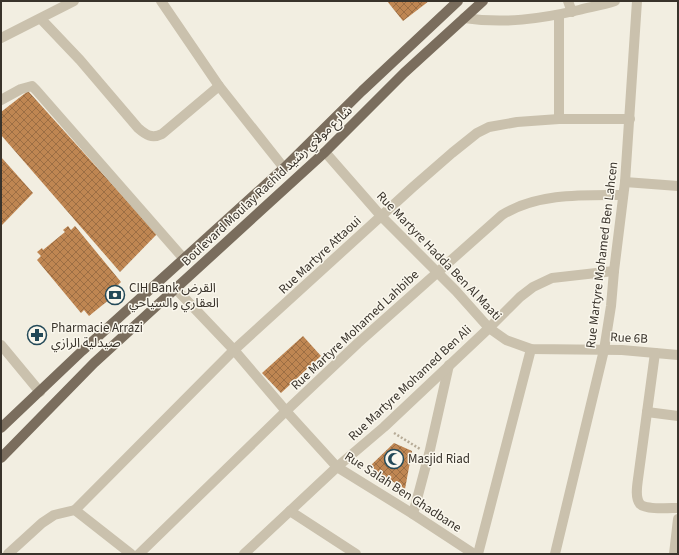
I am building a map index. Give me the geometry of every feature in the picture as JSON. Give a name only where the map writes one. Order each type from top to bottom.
[{"type":"main road","name":"Boulevard Moulay Rachid شارع مولاي رشيد","points":[[1,428],[82,351],[284,168],[362,91],[457,1]]},
{"type":"main road","name":"Boulevard Moulay Rachid شارع مولاي رشيد","points":[[1,458],[94,363],[325,152],[404,73],[483,1]]},
{"type":"street","points":[[1,38],[74,1]]},
{"type":"street","points":[[161,1],[219,86],[284,168]]},
{"type":"street","points":[[568,1],[572,12]]},
{"type":"street","points":[[464,18],[506,22],[559,15],[615,1]]},
{"type":"street","name":"Rue Martyre Mohamed Ben Lahcen","points":[[555,554],[604,350],[611,306],[625,182],[637,1]]},
{"type":"street","points":[[559,15],[559,120]]},
{"type":"street","points":[[41,19],[80,60],[138,128],[148,135],[157,136],[162,134],[219,86]]},
{"type":"street","points":[[1,100],[21,89],[32,86],[184,259]]},
{"type":"street","name":"Rue Martyre Attaoui","points":[[75,510],[234,350],[381,216],[452,153],[477,133],[489,127],[502,124],[559,120],[630,119]]},
{"type":"street","name":"Rue Martyre Hadda Ben Al Maati","points":[[325,152],[381,216],[479,315],[489,328],[506,340],[532,349]]},
{"type":"street","points":[[625,182],[678,183]]},
{"type":"street","name":"Rue Martyre Mohamed Lahbibe","points":[[139,554],[358,343],[502,215],[514,208],[547,198],[585,195],[623,195]]},
{"type":"street","name":"Rue Martyre Mohamed Ben Ali","points":[[247,553],[337,467],[384,427],[520,297],[541,283],[552,278],[614,271]]},
{"type":"street","name":"Rue Salah Ben Ghadbane","points":[[176,289],[234,350],[286,411],[337,467],[474,554]]},
{"type":"street","points":[[1,345],[40,392]]},
{"type":"street","points":[[478,554],[532,349]]},
{"type":"street","name":"Rue 6B","points":[[532,349],[604,350],[678,355]]},
{"type":"street","points":[[655,353],[638,479],[638,499],[640,504],[652,508],[678,508]]},
{"type":"street","points":[[412,514],[429,454],[449,365]]},
{"type":"street","points":[[647,412],[678,416]]},
{"type":"street","points":[[8,554],[42,523],[54,516],[75,510],[131,554]]},
{"type":"street","points":[[290,511],[356,554]]},
{"type":"street","points":[[674,554],[678,519]]},
{"type":"path","points":[[384,427],[429,454]]},
{"type":"building","points":[[387,1],[429,1],[403,21]]},
{"type":"building","points":[[28,91],[157,234],[120,272],[1,135],[1,112]]},
{"type":"building","points":[[1,157],[33,193],[1,226]]},
{"type":"building","points":[[68,226],[71,230],[75,226],[121,282],[117,286],[121,290],[89,316],[84,310],[81,313],[37,260],[41,256],[37,252],[42,248],[43,250],[65,232],[63,230]]},
{"type":"building","points":[[303,336],[321,356],[281,393],[262,373]]},
{"type":"building","name":"Masjid Riad","points":[[394,443],[412,451],[405,489],[369,467]]},
{"type":"place","name":"CIH Bank القرض العقاري والسياحي","points":[[115,295]]},
{"type":"place","name":"Pharmacie Arrazi صيدلية الرازي","points":[[37,335]]},
{"type":"place","name":"Masjid Riad","points":[[394,459]]}]
